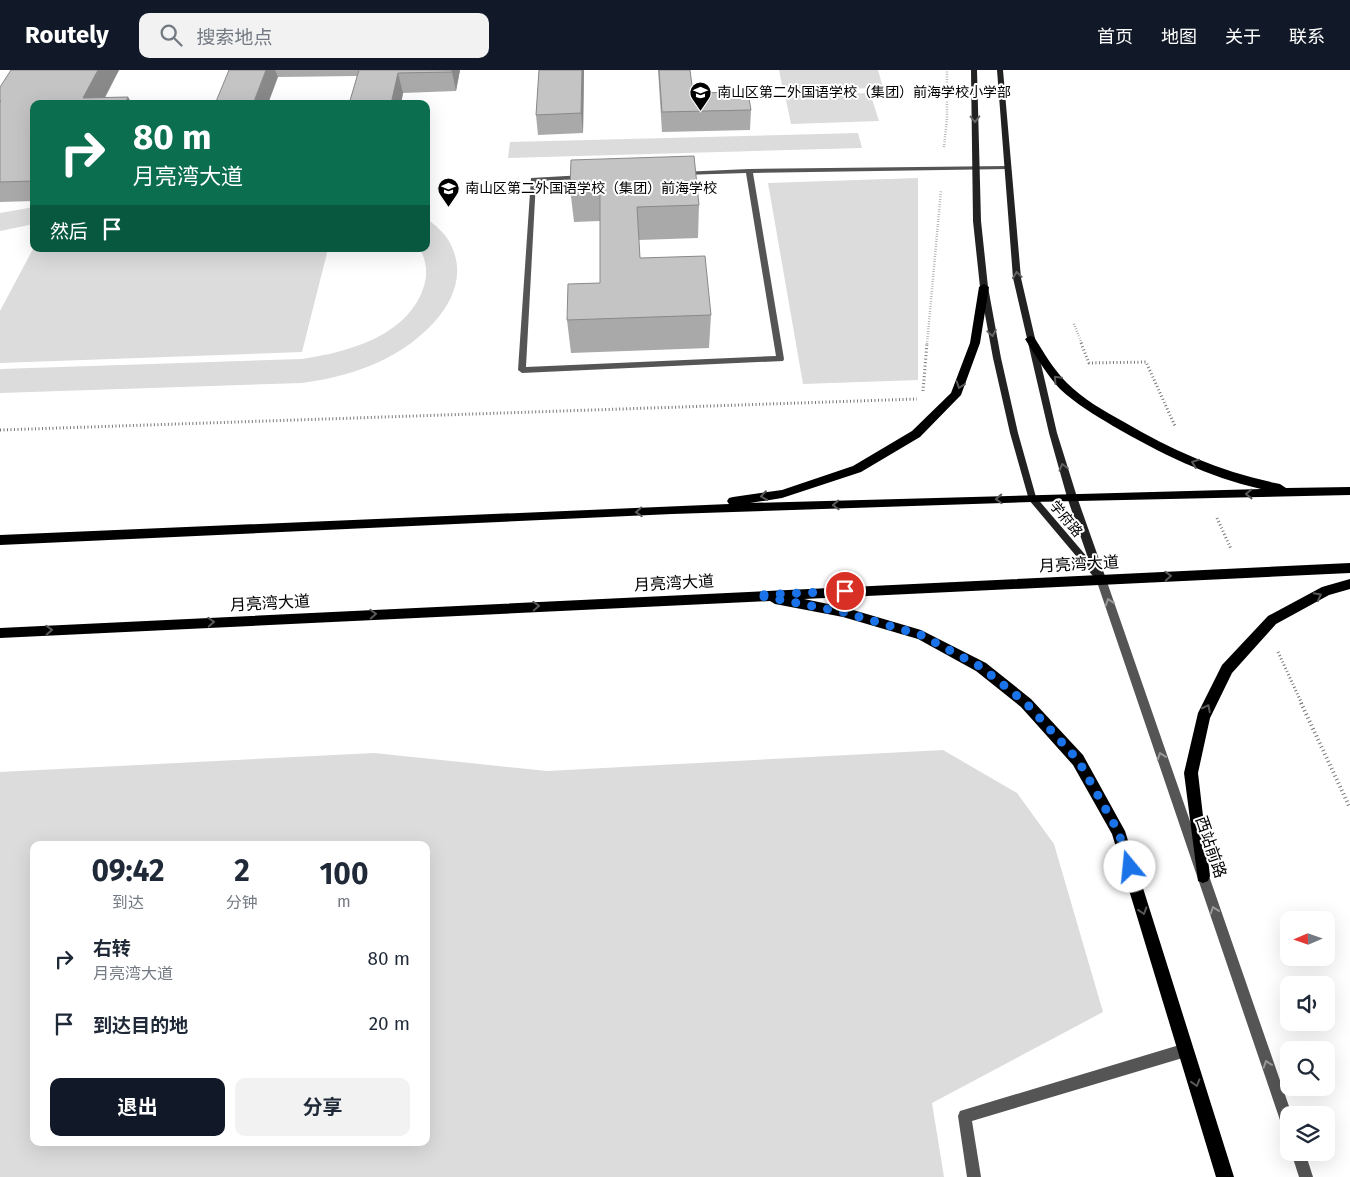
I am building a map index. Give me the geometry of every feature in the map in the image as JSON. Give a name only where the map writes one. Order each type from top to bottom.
[{"type":"main road","name":"学府路","points":[[974,70],[977,221],[984,287],[997,358],[1014,433],[1032,498],[1101,580]]},
{"type":"main road","name":"学府路","points":[[1000,70],[1017,278],[1053,433],[1072,497],[1101,580]]},
{"type":"main road","points":[[672,510],[782,494],[857,469],[916,434],[956,395],[975,343],[984,287]]},
{"type":"main road","points":[[1030,339],[1048,369],[1069,391],[1102,414],[1136,434],[1184,458],[1228,475],[1268,486],[1310,493]]},
{"type":"main road","points":[[0,540],[672,510],[1032,498],[1350,491]]},
{"type":"main road","name":"月亮湾大道","points":[[0,633],[756,595],[1350,568]]},
{"type":"main road","points":[[1203,876],[1191,774],[1203,717],[1227,669],[1272,620],[1326,592],[1350,584]]},
{"type":"main road","points":[[756,595],[843,612],[921,635],[981,667],[1026,703],[1078,760],[1118,831],[1226,1177]]},
{"type":"street","points":[[670,174],[749,170],[1007,168]]},
{"type":"street","points":[[592,176],[533,179],[522,370],[780,359],[749,170]]},
{"type":"street","name":"西站前路","points":[[1101,580],[1282,1106]]},
{"type":"street","points":[[974,1177],[965,1116],[1186,1050]]},
{"type":"street","points":[[1301,1161],[1306,1177]]},
{"type":"path","points":[[1074,324],[1089,363],[1146,362],[1167,409]]},
{"type":"path","points":[[1300,700],[1350,808]]},
{"type":"shaded area","points":[[779,70],[878,70],[883,88],[783,90]]},
{"type":"shaded area","points":[[870,93],[879,121],[791,124],[785,95]]},
{"type":"shaded area","points":[[858,133],[862,148],[508,158],[510,142]]},
{"type":"shaded area","points":[[918,178],[918,380],[803,384],[768,183]]},
{"type":"shaded area","points":[[30,208],[30,225],[0,231],[0,213]]},
{"type":"shaded area","points":[[430,221],[448,239],[456,261],[457,279],[452,296],[443,311],[431,326],[402,349],[387,358],[356,371],[302,383],[0,393],[0,369],[301,359],[354,347],[389,331],[415,306],[426,279],[424,259],[421,252],[430,252]]},
{"type":"shaded area","points":[[31,252],[327,252],[302,352],[0,363],[0,311]]},
{"type":"shaded area","points":[[943,750],[1017,793],[1054,844],[1103,1012],[932,1103],[944,1177],[0,1177],[0,772],[374,753],[547,771]]},
{"type":"building","points":[[11,70],[98,70],[83,98],[128,97],[127,100],[30,100],[30,181],[0,182],[0,87]]},
{"type":"building","points":[[229,70],[266,70],[255,100],[217,100]]},
{"type":"building","points":[[359,70],[452,70],[452,72],[398,73],[392,100],[350,100]]},
{"type":"building","points":[[539,70],[582,70],[581,113],[536,115]]},
{"type":"building","points":[[659,70],[690,70],[693,93],[748,92],[751,110],[662,112]]},
{"type":"building","points":[[694,156],[699,205],[637,207],[640,258],[705,256],[711,315],[567,320],[568,284],[600,283],[600,187],[570,188],[571,160]]},
{"type":"place","name":"南山区第二外国语学校（集团）前海学校小学部","points":[[701,111]]},
{"type":"place","name":"南山区第二外国语学校（集团）前海学校","points":[[449,207]]},
{"type":"route","points":[[845,591],[756,595],[843,612],[921,635],[981,667],[1026,703],[1078,760],[1118,831],[1130,867]]}]
